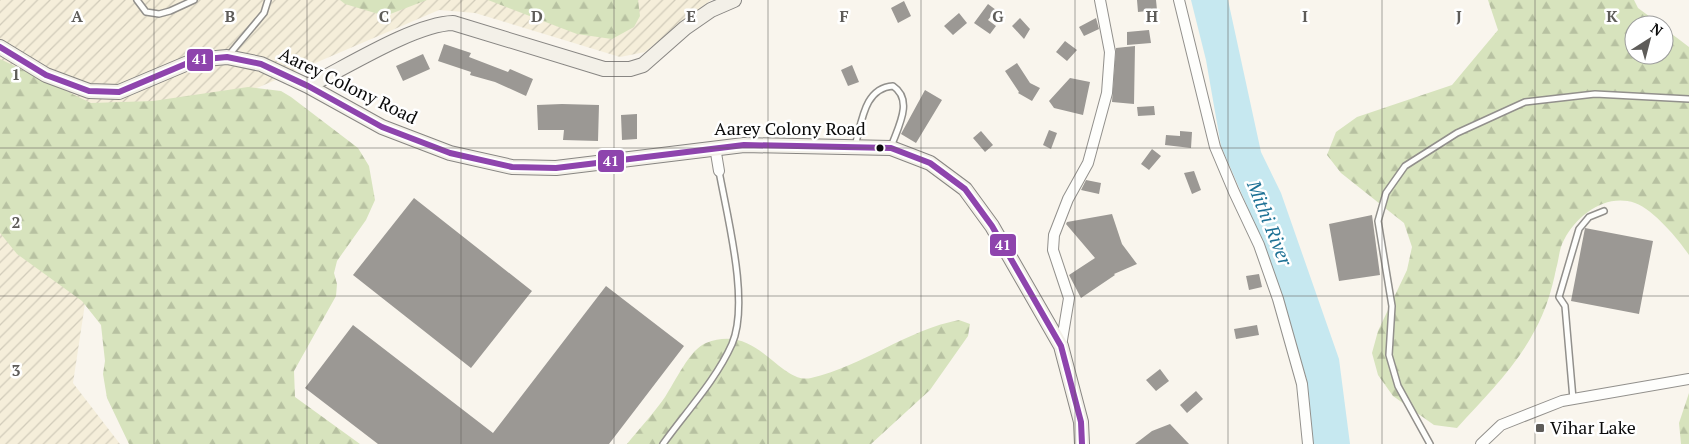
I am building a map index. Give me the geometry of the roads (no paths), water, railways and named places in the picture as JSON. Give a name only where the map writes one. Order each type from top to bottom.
[{"type":"main road","points":[[308,86],[413,33],[438,23],[453,22],[604,69],[630,69],[643,65],[685,28],[712,10],[734,0]]},
{"type":"main road","name":"Aarey Colony Road","points":[[0,46],[46,75],[89,91],[119,92],[195,60],[227,57],[261,64],[308,86],[382,127],[450,153],[512,167],[556,168],[744,144],[891,148],[930,163],[965,189],[992,226],[1061,346],[1081,422],[1082,444]]},
{"type":"street","points":[[1061,346],[1069,298],[1053,250],[1054,235],[1068,199],[1088,163],[1107,93],[1110,52],[1100,0]]},
{"type":"street","points":[[1180,0],[1216,147],[1234,192],[1259,245],[1278,299],[1302,384],[1308,444]]},
{"type":"street","points":[[715,147],[719,171]]},
{"type":"street","points":[[1481,444],[1501,425],[1562,401],[1689,379]]},
{"type":"lane","points":[[136,0],[146,12],[159,14],[194,0]]},
{"type":"lane","points":[[227,57],[264,13],[268,0]]},
{"type":"lane","points":[[855,147],[869,99],[882,87],[893,86],[901,91],[904,102],[891,148]]},
{"type":"lane","points":[[1430,444],[1398,386],[1389,355],[1392,306],[1378,220],[1386,193],[1405,166],[1457,133],[1525,102],[1595,94],[1689,99]]},
{"type":"lane","points":[[663,444],[720,366],[733,343],[738,323],[740,296],[719,171]]},
{"type":"lane","points":[[1573,399],[1565,306],[1559,297],[1579,229],[1589,218],[1604,211]]},
{"type":"water","name":"Mithi River","points":[[1191,0],[1228,0],[1261,152],[1281,193],[1339,359],[1350,444],[1310,444],[1307,380],[1260,236],[1221,146],[1206,60]]},
{"type":"place","name":"Vihar Lake","points":[[1540,428]]}]
